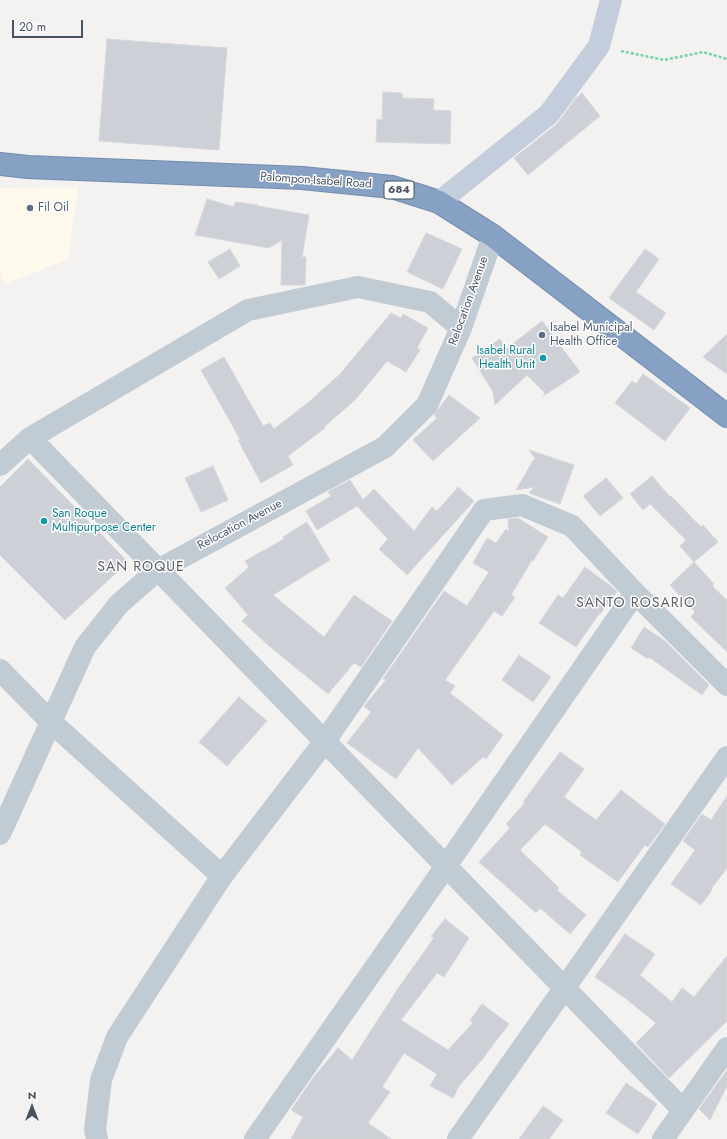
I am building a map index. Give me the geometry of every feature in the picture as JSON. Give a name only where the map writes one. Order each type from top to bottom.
[{"type":"highway","name":"Palompon-Isabel Road","points":[[0,164],[28,167],[302,178],[392,187],[439,202],[493,236],[727,416]]},
{"type":"street","points":[[439,202],[549,114],[599,46],[611,0]]},
{"type":"street","name":"Relocation Avenue","points":[[0,834],[84,647],[119,604],[158,570],[385,447],[427,405],[461,328],[493,236]]},
{"type":"street","points":[[0,465],[30,438],[248,310],[358,286],[430,302],[461,328]]},
{"type":"street","points":[[30,438],[683,1110]]},
{"type":"street","points":[[97,1139],[95,1130],[100,1080],[117,1037],[222,876],[325,741],[484,510],[522,505],[572,526],[727,685]]},
{"type":"street","points":[[255,1139],[635,592]]},
{"type":"street","points":[[0,670],[51,722],[222,876]]},
{"type":"street","points":[[458,1139],[727,757]]},
{"type":"street","points":[[663,1139],[727,1048]]},
{"type":"path","points":[[599,46],[664,60],[703,52],[727,59]]},
{"type":"shaded area","points":[[78,187],[68,259],[5,284],[0,271],[0,188]]},
{"type":"building","points":[[107,39],[227,48],[219,150],[99,141]]},
{"type":"building","points":[[383,92],[402,93],[402,98],[434,99],[433,110],[451,111],[450,144],[376,142],[377,119],[382,120]]},
{"type":"building","points":[[582,93],[600,116],[528,175],[514,158],[557,124],[576,98]]},
{"type":"building","points":[[207,199],[234,207],[235,202],[309,215],[302,257],[306,257],[305,285],[281,285],[282,240],[269,248],[195,235]]},
{"type":"building","points":[[426,233],[462,249],[443,289],[407,272]]},
{"type":"building","points":[[230,249],[240,266],[219,279],[208,262]]},
{"type":"building","points":[[645,249],[659,259],[636,292],[666,313],[654,330],[609,298]]},
{"type":"building","points":[[391,313],[401,318],[403,314],[428,328],[417,348],[420,350],[406,372],[387,361],[356,399],[324,427],[325,428],[288,456],[293,465],[261,483],[238,440],[240,439],[201,370],[224,357],[263,426],[270,423],[274,429],[310,401],[340,374]]},
{"type":"building","points":[[542,321],[580,372],[543,396],[545,393],[527,375],[495,405],[493,392],[472,358],[500,339],[506,349]]},
{"type":"building","points":[[727,334],[727,374],[703,357]]},
{"type":"building","points":[[643,374],[690,408],[665,441],[615,403],[632,381],[636,384]]},
{"type":"building","points":[[449,395],[480,418],[433,461],[413,440],[437,418],[434,415]]},
{"type":"building","points":[[529,450],[574,465],[560,504],[529,493],[534,487],[516,490],[534,459],[536,460]]},
{"type":"building","name":"San Roque Multipurpose Center","points":[[28,459],[128,562],[65,620],[0,555],[0,487]]},
{"type":"building","points":[[213,466],[228,500],[201,512],[185,478]]},
{"type":"building","points":[[652,476],[670,497],[671,496],[701,527],[703,525],[718,542],[694,562],[680,546],[686,540],[650,504],[643,510],[630,494]]},
{"type":"building","points":[[606,478],[623,498],[600,516],[583,496]]},
{"type":"building","points":[[350,480],[363,500],[374,489],[414,531],[432,507],[437,511],[458,487],[474,501],[407,575],[379,549],[388,539],[357,506],[317,530],[306,511],[331,496],[328,492],[329,491]]},
{"type":"building","points":[[518,518],[548,537],[511,595],[515,597],[502,616],[494,611],[445,680],[455,686],[450,693],[503,735],[486,759],[483,757],[452,785],[418,748],[396,779],[347,743],[371,712],[364,706],[386,680],[383,679],[444,591],[467,606],[489,572],[473,563],[487,538],[496,543],[506,529],[509,532],[508,519]]},
{"type":"building","points":[[307,522],[330,560],[273,595],[324,637],[354,595],[392,621],[361,667],[354,663],[328,694],[268,645],[242,621],[248,615],[225,588],[249,567],[245,561],[284,539],[283,537]]},
{"type":"building","points":[[694,562],[714,584],[712,586],[727,600],[727,652],[691,617],[695,612],[670,585]]},
{"type":"building","points":[[585,567],[617,592],[599,614],[576,647],[539,623],[558,595],[563,598]]},
{"type":"building","points":[[644,627],[665,641],[709,685],[702,695],[649,657],[648,659],[631,648]]},
{"type":"building","points":[[519,655],[551,677],[533,702],[502,680]]},
{"type":"building","points":[[239,697],[267,721],[227,766],[199,742]]},
{"type":"building","points":[[560,752],[584,769],[564,797],[596,820],[621,790],[665,824],[648,847],[645,845],[618,882],[580,855],[582,852],[545,824],[520,850],[559,888],[557,890],[586,915],[570,934],[540,908],[536,913],[479,862],[510,828],[506,824],[525,803],[523,802]]},
{"type":"building","points":[[727,796],[727,868],[701,905],[671,884],[695,850],[683,841],[702,814],[711,820]]},
{"type":"building","points":[[445,919],[469,938],[444,977],[437,973],[401,1020],[448,1050],[473,1023],[470,1020],[482,1004],[509,1024],[486,1055],[459,1086],[453,1098],[430,1086],[437,1074],[404,1053],[382,1087],[390,1092],[368,1123],[391,1139],[291,1139],[303,1117],[291,1110],[313,1078],[338,1048],[352,1060],[399,987],[434,938],[431,936]]},
{"type":"building","points":[[625,934],[655,954],[640,975],[672,1002],[682,988],[694,997],[727,956],[727,1021],[669,1078],[636,1043],[656,1023],[625,998],[595,977]]},
{"type":"building","points":[[727,1070],[727,1086],[710,1120],[699,1109]]},
{"type":"building","points":[[626,1083],[657,1104],[638,1134],[606,1113]]},
{"type":"building","points":[[543,1106],[563,1120],[549,1139],[519,1139]]},
{"type":"place","name":"Fil Oil","points":[[30,208]]},
{"type":"place","name":"Isabel Municipal Health Office","points":[[542,335]]},
{"type":"place","name":"Isabel Rural Health Unit","points":[[543,358]]},
{"type":"place","name":"San Roque Multipurpose Center","points":[[44,521]]},
{"type":"district","name":"SAN ROQUE","points":[[141,568]]},
{"type":"district","name":"SANTO ROSARIO","points":[[636,604]]}]
